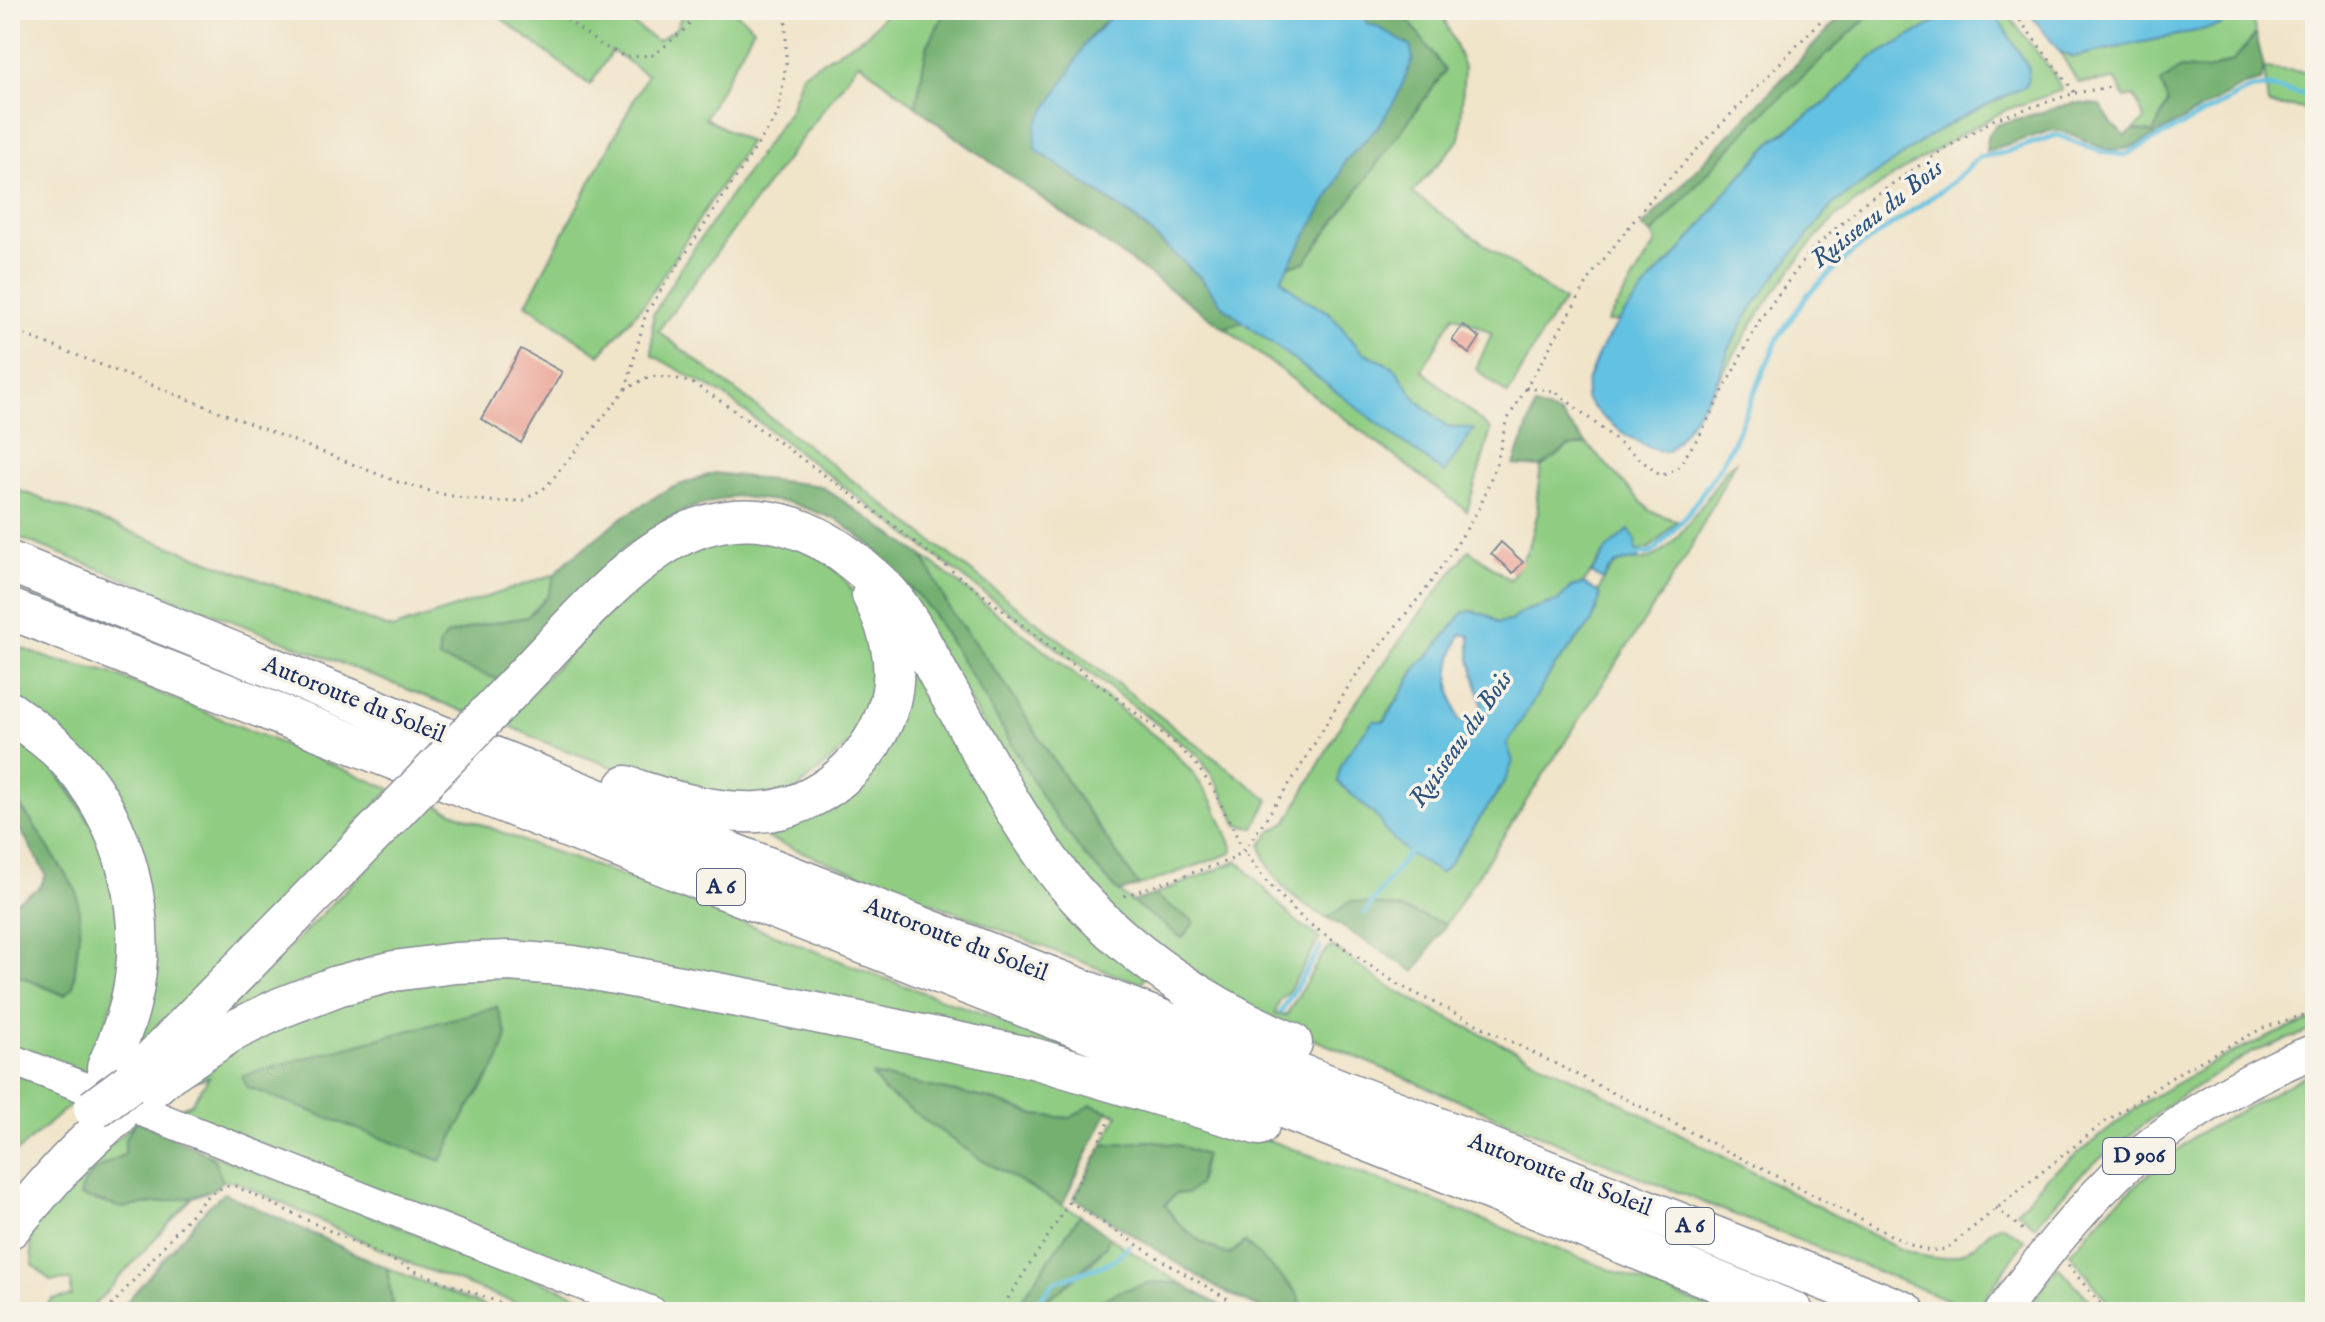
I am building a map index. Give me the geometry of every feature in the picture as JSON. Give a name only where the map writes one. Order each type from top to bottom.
[{"type":"highway","points":[[10,1191],[110,1103],[596,603],[631,571],[663,546],[688,534],[718,523],[746,520],[770,521],[812,533],[852,560],[889,594],[912,627],[1030,832],[1067,884],[1103,922],[1194,993],[1246,1023],[1435,1103],[1475,1142]]},
{"type":"highway","points":[[517,766],[570,766],[647,794],[694,805],[758,812],[786,807],[831,785],[851,768],[869,746],[890,700],[893,677],[887,628],[852,560]]},
{"type":"highway","name":"Autoroute du Soleil","points":[[10,562],[734,854],[1905,1312]]},
{"type":"highway","name":"Autoroute du Soleil","points":[[10,609],[1431,1166],[1793,1312]]},
{"type":"highway","points":[[10,712],[63,754],[96,796],[113,829],[133,891],[138,931],[135,974],[110,1103]]},
{"type":"highway","points":[[10,1228],[110,1103],[169,1073],[229,1033],[280,1008],[337,986],[394,971],[455,963],[509,961],[573,966],[1033,1058],[1234,1116],[1370,1165],[1431,1166]]},
{"type":"main road","name":"D 906","points":[[2003,1311],[2074,1218],[2138,1156],[2220,1098],[2288,1061],[2315,1051]]},
{"type":"street","points":[[10,1059],[110,1103],[652,1312]]},
{"type":"path","points":[[554,10],[601,45],[626,57],[654,55],[684,30],[700,10]]},
{"type":"path","points":[[626,389],[646,313],[778,114],[786,64],[786,13],[783,10]]},
{"type":"path","points":[[1124,896],[1230,860],[1244,851],[1298,771],[1353,679],[1426,589],[1465,532],[1480,507],[1497,462],[1506,422],[1593,273],[1658,190],[1831,10]]},
{"type":"path","points":[[2012,10],[2075,93]]},
{"type":"path","points":[[1526,388],[1555,391],[1661,476],[1677,469],[1701,433],[1761,318],[1810,252],[1865,202],[1995,119],[2075,93],[2110,87]]},
{"type":"path","points":[[1244,851],[1266,881],[1305,921],[1397,984],[1908,1244],[1929,1251],[1946,1249],[2102,1124],[2180,1072],[2263,1028],[2315,1011]]},
{"type":"path","points":[[999,1312],[1069,1201],[1113,1113]]},
{"type":"path","points":[[106,1312],[208,1195],[225,1186],[235,1186],[415,1271],[525,1312]]},
{"type":"path","points":[[1069,1201],[1250,1312]]},
{"type":"path","points":[[1996,1208],[2031,1236]]},
{"type":"path","points":[[2066,1262],[2107,1312]]},
{"type":"green space","points":[[490,10],[613,10],[657,41],[676,28],[684,10],[733,10],[754,28],[705,118],[749,142],[647,300],[600,355],[526,304],[647,75],[612,51],[590,85]]},
{"type":"green space","points":[[888,10],[946,10],[927,47],[916,106],[859,62],[658,331],[1269,800],[1254,828],[1238,825],[1219,786],[1198,755],[722,394],[652,355],[653,315],[681,267],[790,110],[802,74],[869,33]]},
{"type":"green space","points":[[946,10],[1136,10],[1131,16],[1112,18],[1101,25],[1090,39],[1068,76],[1035,149],[1135,219],[1200,277],[1225,308],[1243,321],[1225,328],[916,106],[927,47]]},
{"type":"green space","points":[[1364,10],[1401,10],[1445,71],[1305,262],[1287,266],[1335,186],[1345,161],[1380,124],[1410,46],[1376,26],[1366,24]]},
{"type":"green space","points":[[1401,10],[1441,11],[1464,67],[1460,139],[1412,193],[1564,301],[1543,331],[1508,395],[1476,369],[1492,333],[1454,315],[1422,370],[1491,430],[1467,511],[1225,328],[1243,321],[1443,472],[1473,429],[1446,426],[1417,400],[1395,368],[1361,351],[1329,312],[1305,300],[1281,279],[1287,266],[1305,262],[1445,71]]},
{"type":"green space","points":[[1847,10],[1875,10],[1755,121],[1652,234],[1642,227]]},
{"type":"green space","points":[[1875,10],[1962,10],[1870,59],[1828,101],[1774,140],[1726,192],[1707,219],[1658,272],[1618,322],[1607,322],[1656,243],[1652,234],[1755,121]]},
{"type":"green space","points":[[1993,10],[2004,10],[2053,73],[2062,90],[2006,110],[1963,133],[1837,216],[1808,247],[1760,312],[1715,386],[1744,321],[1769,283],[1832,205],[1925,139],[2026,86],[2029,69]]},
{"type":"green space","points":[[2221,10],[2250,10],[2256,34],[2233,61],[2208,70],[2180,68],[2153,133],[2134,130],[2145,120],[2134,96],[2125,98],[2116,80],[2078,83],[2060,52],[2073,57],[2219,26]]},
{"type":"green space","points":[[2256,34],[2264,68],[2261,81],[2247,84],[2137,145],[2112,150],[2053,130],[1986,151],[1987,137],[1996,125],[2073,103],[2100,105],[2113,125],[2125,136],[2134,130],[2153,133],[2168,103],[2161,83],[2180,68],[2208,70],[2233,61]]},
{"type":"green space","points":[[2264,68],[2315,73],[2315,110],[2268,104]]},
{"type":"green space","points":[[1535,406],[1559,414],[1587,444],[1568,447],[1541,467],[1514,465]]},
{"type":"green space","points":[[1587,444],[1650,511],[1677,521],[1649,548],[1636,552],[1636,541],[1607,549],[1583,584],[1571,587],[1558,601],[1498,623],[1489,616],[1472,611],[1463,613],[1419,664],[1384,721],[1373,721],[1359,740],[1339,783],[1440,873],[1505,781],[1507,744],[1554,667],[1592,622],[1600,599],[1598,592],[1612,567],[1660,553],[1690,521],[1735,462],[1687,555],[1446,924],[1398,908],[1351,901],[1328,918],[1317,912],[1295,898],[1277,879],[1261,845],[1272,831],[1287,822],[1344,719],[1469,550],[1510,580],[1529,547],[1538,512],[1541,467],[1568,447]]},
{"type":"green space","points":[[714,473],[821,486],[923,556],[950,610],[1005,684],[1139,886],[1119,892],[1086,857],[1048,807],[985,698],[931,611],[917,594],[896,576],[874,548],[838,520],[791,503],[734,496],[687,509],[626,546],[500,680],[439,659],[439,645],[447,635],[527,617],[548,596],[555,574],[565,563],[620,519],[668,489]]},
{"type":"green space","points":[[10,487],[392,629],[555,574],[548,596],[527,617],[481,625],[500,680],[468,713],[10,534]]},
{"type":"green space","points":[[757,537],[789,542],[825,561],[845,579],[864,610],[879,666],[861,734],[795,791],[737,799],[641,777],[549,744],[503,723],[620,599],[667,560],[710,544]]},
{"type":"green space","points":[[923,556],[1169,747],[1213,802],[1232,853],[1139,886],[1005,684],[950,610]]},
{"type":"green space","points":[[896,576],[931,611],[1048,807],[1086,857],[1124,896],[1182,938],[1194,922],[1153,895],[1238,861],[1293,919],[1320,938],[1287,994],[1280,1000],[1275,1013],[1286,1016],[1322,955],[1332,946],[1386,985],[1442,1015],[1591,1087],[1895,1247],[1926,1257],[1946,1258],[1966,1251],[2002,1225],[2025,1240],[1976,1311],[1630,1173],[1266,1019],[1147,947],[1061,858]]},
{"type":"green space","points":[[891,616],[1146,975],[1141,983],[767,838],[806,814],[859,772]]},
{"type":"green space","points":[[10,644],[53,660],[108,672],[391,789],[120,1067],[144,903],[10,704]]},
{"type":"green space","points":[[10,725],[55,765],[108,849],[125,962],[89,1076],[10,1046],[10,972],[64,995],[73,988],[80,923],[32,822],[10,792]]},
{"type":"green space","points":[[10,793],[77,892],[80,923],[73,988],[64,995],[10,972],[10,905],[40,887],[46,875],[25,837],[10,819]]},
{"type":"green space","points":[[431,803],[525,842],[644,883],[883,978],[1017,1026],[1110,1065],[453,955],[182,1057]]},
{"type":"green space","points":[[1153,895],[1195,922],[1182,938],[1132,902]]},
{"type":"green space","points":[[1351,901],[1398,908],[1446,924],[1415,972],[1328,918]]},
{"type":"green space","points":[[583,976],[1204,1117],[1404,1189],[1719,1312],[1305,1312],[1244,1242],[1229,1255],[1201,1241],[1178,1222],[1165,1205],[1176,1193],[1150,1141],[1103,1145],[1118,1115],[1092,1105],[1070,1118],[1035,1115],[990,1099],[873,1075],[884,1091],[980,1159],[1080,1215],[1013,1312],[682,1312],[177,1109],[191,1104],[209,1077],[171,1086],[234,1045],[409,978]],"holes":[[[496,1007],[507,1036],[440,1161]]]},
{"type":"green space","points":[[497,1007],[507,1036],[498,1063],[465,1114],[441,1161],[247,1087],[242,1076],[268,1068]]},
{"type":"green space","points":[[2315,1019],[2315,1029],[2251,1053],[2176,1099],[2083,1172],[2035,1226],[2017,1211],[2046,1178],[2147,1100],[2227,1055]]},
{"type":"green space","points":[[2315,1070],[2315,1312],[2115,1312],[2070,1253],[2114,1204],[2194,1136]]},
{"type":"green space","points":[[10,1072],[76,1094],[71,1104],[10,1158]]},
{"type":"green space","points":[[872,1075],[990,1099],[1035,1115],[1070,1118],[1091,1105],[1108,1111],[1062,1205],[980,1159],[884,1091]]},
{"type":"green space","points":[[137,1120],[125,1154],[100,1167],[122,1208],[193,1197],[88,1312],[41,1312],[52,1299],[71,1296],[71,1280],[51,1281],[33,1265],[30,1238],[36,1223],[61,1193]]},
{"type":"green space","points":[[137,1120],[206,1153],[215,1161],[222,1181],[214,1189],[193,1197],[122,1208],[80,1196],[91,1175],[125,1154],[125,1139]]},
{"type":"green space","points":[[1150,1141],[1178,1145],[1205,1155],[1198,1185],[1187,1194],[1176,1193],[1165,1205],[1177,1222],[1201,1241],[1229,1255],[1245,1242],[1296,1291],[1305,1312],[1268,1312],[1219,1289],[1074,1198],[1103,1145]]},
{"type":"green space","points":[[206,1153],[621,1312],[540,1312],[414,1265],[235,1181],[222,1181],[215,1161]]},
{"type":"green space","points":[[224,1193],[387,1268],[395,1312],[118,1312],[207,1208]]},
{"type":"green space","points":[[1080,1215],[1109,1237],[1106,1246],[1035,1312],[1013,1312]]},
{"type":"green space","points":[[1109,1237],[1181,1284],[1152,1282],[1078,1308],[1075,1312],[1035,1312],[1095,1259]]},
{"type":"green space","points":[[2058,1266],[2096,1307],[2100,1312],[2025,1312]]},
{"type":"green space","points":[[387,1268],[500,1312],[395,1312]]},
{"type":"green space","points":[[1152,1282],[1181,1284],[1232,1312],[1075,1312],[1121,1291]]},
{"type":"water","points":[[1136,10],[1364,10],[1367,24],[1410,46],[1413,59],[1397,97],[1380,124],[1345,161],[1335,186],[1281,279],[1305,300],[1329,312],[1361,351],[1395,368],[1417,400],[1446,426],[1474,429],[1444,473],[1225,308],[1200,277],[1135,218],[1035,149],[1036,125],[1085,44],[1110,18],[1131,16]]},
{"type":"water","points":[[1962,10],[1993,10],[2029,69],[2026,86],[1925,139],[1832,205],[1769,284],[1744,321],[1715,386],[1667,452],[1633,439],[1601,415],[1585,398],[1588,379],[1599,352],[1618,322],[1658,272],[1707,219],[1726,192],[1774,140],[1828,101],[1870,59]]},
{"type":"water","points":[[2035,10],[2221,10],[2220,26],[2072,57],[2060,52],[2034,19]]},
{"type":"water","points":[[1629,530],[1636,541],[1639,560],[1617,563],[1603,580],[1591,574],[1607,549]]},
{"type":"water","points":[[1583,584],[1598,592],[1600,598],[1592,622],[1554,667],[1507,744],[1513,762],[1505,781],[1440,873],[1408,853],[1384,830],[1380,820],[1338,782],[1341,766],[1373,721],[1385,721],[1419,664],[1463,613],[1472,611],[1489,616],[1498,623],[1510,621],[1525,611],[1558,601],[1571,587]],"holes":[[[1461,634],[1470,636],[1470,659],[1482,704],[1478,717],[1468,723],[1459,721],[1452,697],[1450,667]]]},
{"type":"building","points":[[1463,325],[1480,338],[1469,354],[1452,340]]},
{"type":"building","points":[[521,349],[562,372],[521,443],[481,419]]},
{"type":"building","points":[[1501,542],[1523,562],[1513,573],[1491,554]]},
{"type":"waterway","name":"Ruisseau du Bois","points":[[1634,555],[1651,553],[1656,549],[1688,514],[1721,465],[1779,336],[1809,293],[1854,251],[1952,183],[1979,157],[2057,135],[2102,152],[2125,155],[2252,88],[2268,87],[2315,96]]},
{"type":"waterway","name":"Ruisseau du Bois","points":[[1365,913],[1411,849]]},
{"type":"waterway","name":"Ruisseau du Bois","points":[[1281,1012],[1320,948]]},
{"type":"waterway","name":"Ruisseau du Bois","points":[[1029,1312],[1054,1282],[1104,1265],[1129,1246]]}]
